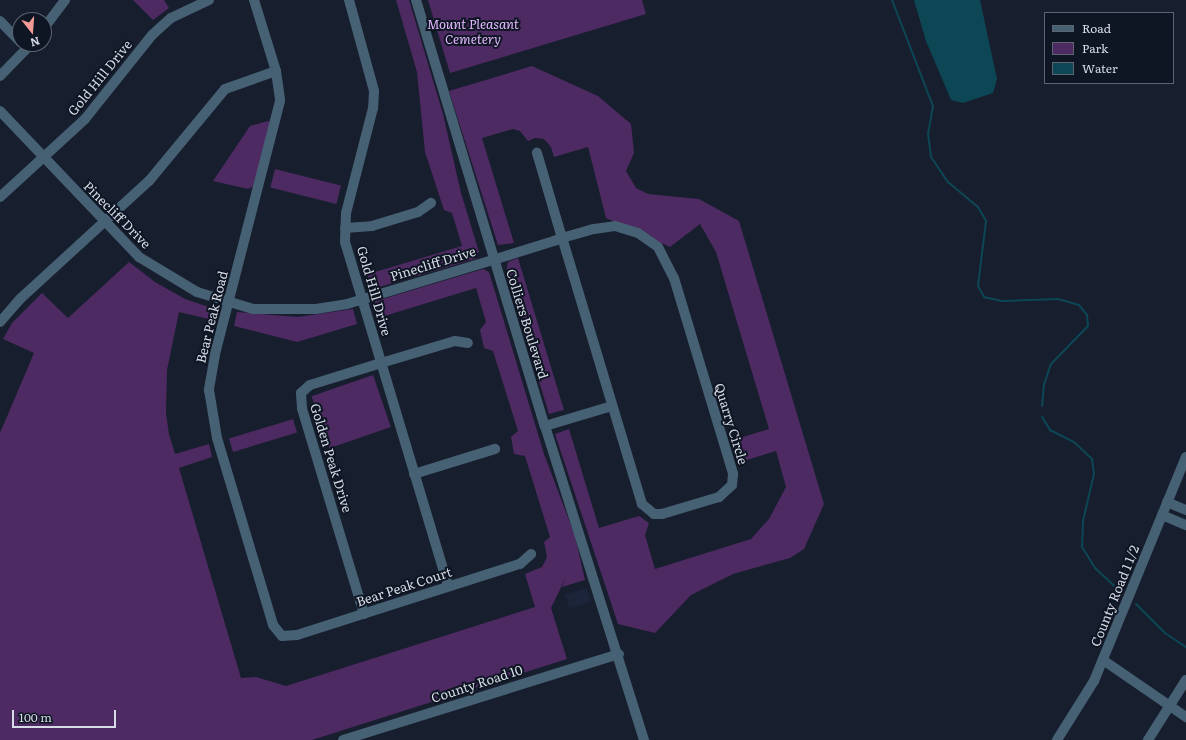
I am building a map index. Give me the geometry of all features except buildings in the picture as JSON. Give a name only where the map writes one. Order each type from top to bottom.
[{"type":"street","points":[[52,17],[65,0]]},
{"type":"street","name":"Gold Hill Drive","points":[[0,197],[85,120],[152,35],[170,18],[209,0]]},
{"type":"street","name":"Bear Peak Road","points":[[254,0],[276,71],[280,101],[215,355],[209,390],[210,410],[273,625],[282,636]]},
{"type":"street","name":"Gold Hill Drive","points":[[349,0],[374,91],[373,108],[352,187],[345,228],[345,242],[448,586]]},
{"type":"street","name":"Colliers Boulevard","points":[[416,0],[545,426],[619,654],[644,740]]},
{"type":"street","points":[[0,21],[12,33]]},
{"type":"street","points":[[0,76],[19,52]]},
{"type":"street","points":[[0,322],[20,299],[148,181],[225,89],[276,71]]},
{"type":"street","name":"Pinecliff Drive","points":[[0,111],[103,223],[157,271],[178,284],[228,304],[279,310],[316,310],[362,299],[494,259]]},
{"type":"street","points":[[537,153],[562,238]]},
{"type":"street","points":[[345,228],[372,226],[418,212],[431,203]]},
{"type":"street","name":"Quarry Circle","points":[[494,259],[562,238],[614,226],[644,236],[665,257],[733,474],[732,485],[719,497],[662,514],[646,510],[642,504],[562,238]]},
{"type":"street","points":[[381,363],[455,341],[468,343]]},
{"type":"street","name":"Golden Peak Drive","points":[[364,614],[300,400],[303,391],[310,385],[381,363]]},
{"type":"street","points":[[545,426],[612,406]]},
{"type":"street","points":[[414,474],[495,449]]},
{"type":"street","name":"County Road 1 1/2","points":[[1057,740],[1086,696],[1103,660],[1186,457]]},
{"type":"street","points":[[1167,502],[1186,510]]},
{"type":"street","points":[[1162,515],[1186,525]]},
{"type":"street","name":"Bear Peak Court","points":[[282,636],[297,635],[520,564],[531,554]]},
{"type":"street","name":"County Road 10","points":[[343,740],[619,654]]},
{"type":"street","points":[[1103,660],[1186,716]]},
{"type":"street","points":[[1148,740],[1186,680]]},
{"type":"shaded area","points":[[587,588],[591,602],[569,609],[565,594]]},
{"type":"green space","points":[[133,0],[164,0],[169,8],[153,20]]},
{"type":"green space","points":[[396,0],[409,0],[443,114],[461,193],[479,252],[475,259],[369,290],[365,275],[462,246],[452,213],[444,210],[425,152],[417,72]]},
{"type":"green space","name":"Mount Pleasant Cemetery","points":[[428,0],[642,0],[646,14],[450,73]]},
{"type":"green space","points":[[532,66],[598,96],[631,124],[634,153],[626,171],[636,188],[648,194],[699,199],[739,221],[824,504],[804,549],[790,558],[733,574],[691,595],[655,633],[618,624],[555,434],[569,429],[599,528],[639,516],[649,523],[645,535],[655,569],[751,539],[769,519],[786,487],[776,451],[740,462],[733,440],[769,429],[716,252],[700,224],[670,247],[606,218],[588,147],[554,157],[551,147],[544,139],[535,138],[528,141],[520,131],[513,129],[482,138],[514,243],[498,245],[449,91]]},
{"type":"green space","points":[[268,121],[272,122],[255,185],[248,189],[213,181],[250,126]]},
{"type":"green space","points":[[275,169],[341,185],[336,204],[270,187]]},
{"type":"green space","points":[[518,258],[564,410],[549,414],[506,273],[508,262]]},
{"type":"green space","points":[[129,262],[155,282],[185,299],[215,309],[213,320],[179,312],[167,370],[166,413],[169,434],[175,454],[209,444],[212,457],[179,468],[241,678],[256,677],[286,686],[535,607],[525,574],[542,567],[547,557],[544,542],[550,537],[525,456],[514,454],[511,437],[518,431],[493,351],[484,348],[480,330],[486,322],[476,288],[378,318],[373,302],[483,269],[489,272],[544,454],[575,536],[585,580],[562,587],[566,577],[551,608],[567,659],[312,740],[0,740],[0,433],[34,353],[3,339],[12,323],[42,293],[68,318]]},
{"type":"green space","points":[[353,309],[357,324],[297,342],[234,326],[237,312],[298,317]]},
{"type":"green space","points":[[373,375],[391,427],[329,448],[312,396]]},
{"type":"green space","points":[[293,419],[297,432],[233,452],[229,439]]},
{"type":"water","points":[[914,0],[980,0],[997,79],[993,93],[963,103],[951,100],[926,41]]},
{"type":"waterway","points":[[892,0],[933,106],[928,133],[931,157],[948,182],[978,207],[986,221],[978,286],[984,297],[1002,301],[1058,299],[1079,305],[1087,315],[1088,326],[1051,364],[1044,384],[1042,406]]},
{"type":"waterway","points":[[1042,417],[1050,430],[1075,443],[1092,459],[1094,474],[1083,521],[1082,547],[1095,568],[1119,590]]},
{"type":"waterway","points":[[1136,604],[1165,633],[1186,647]]}]
